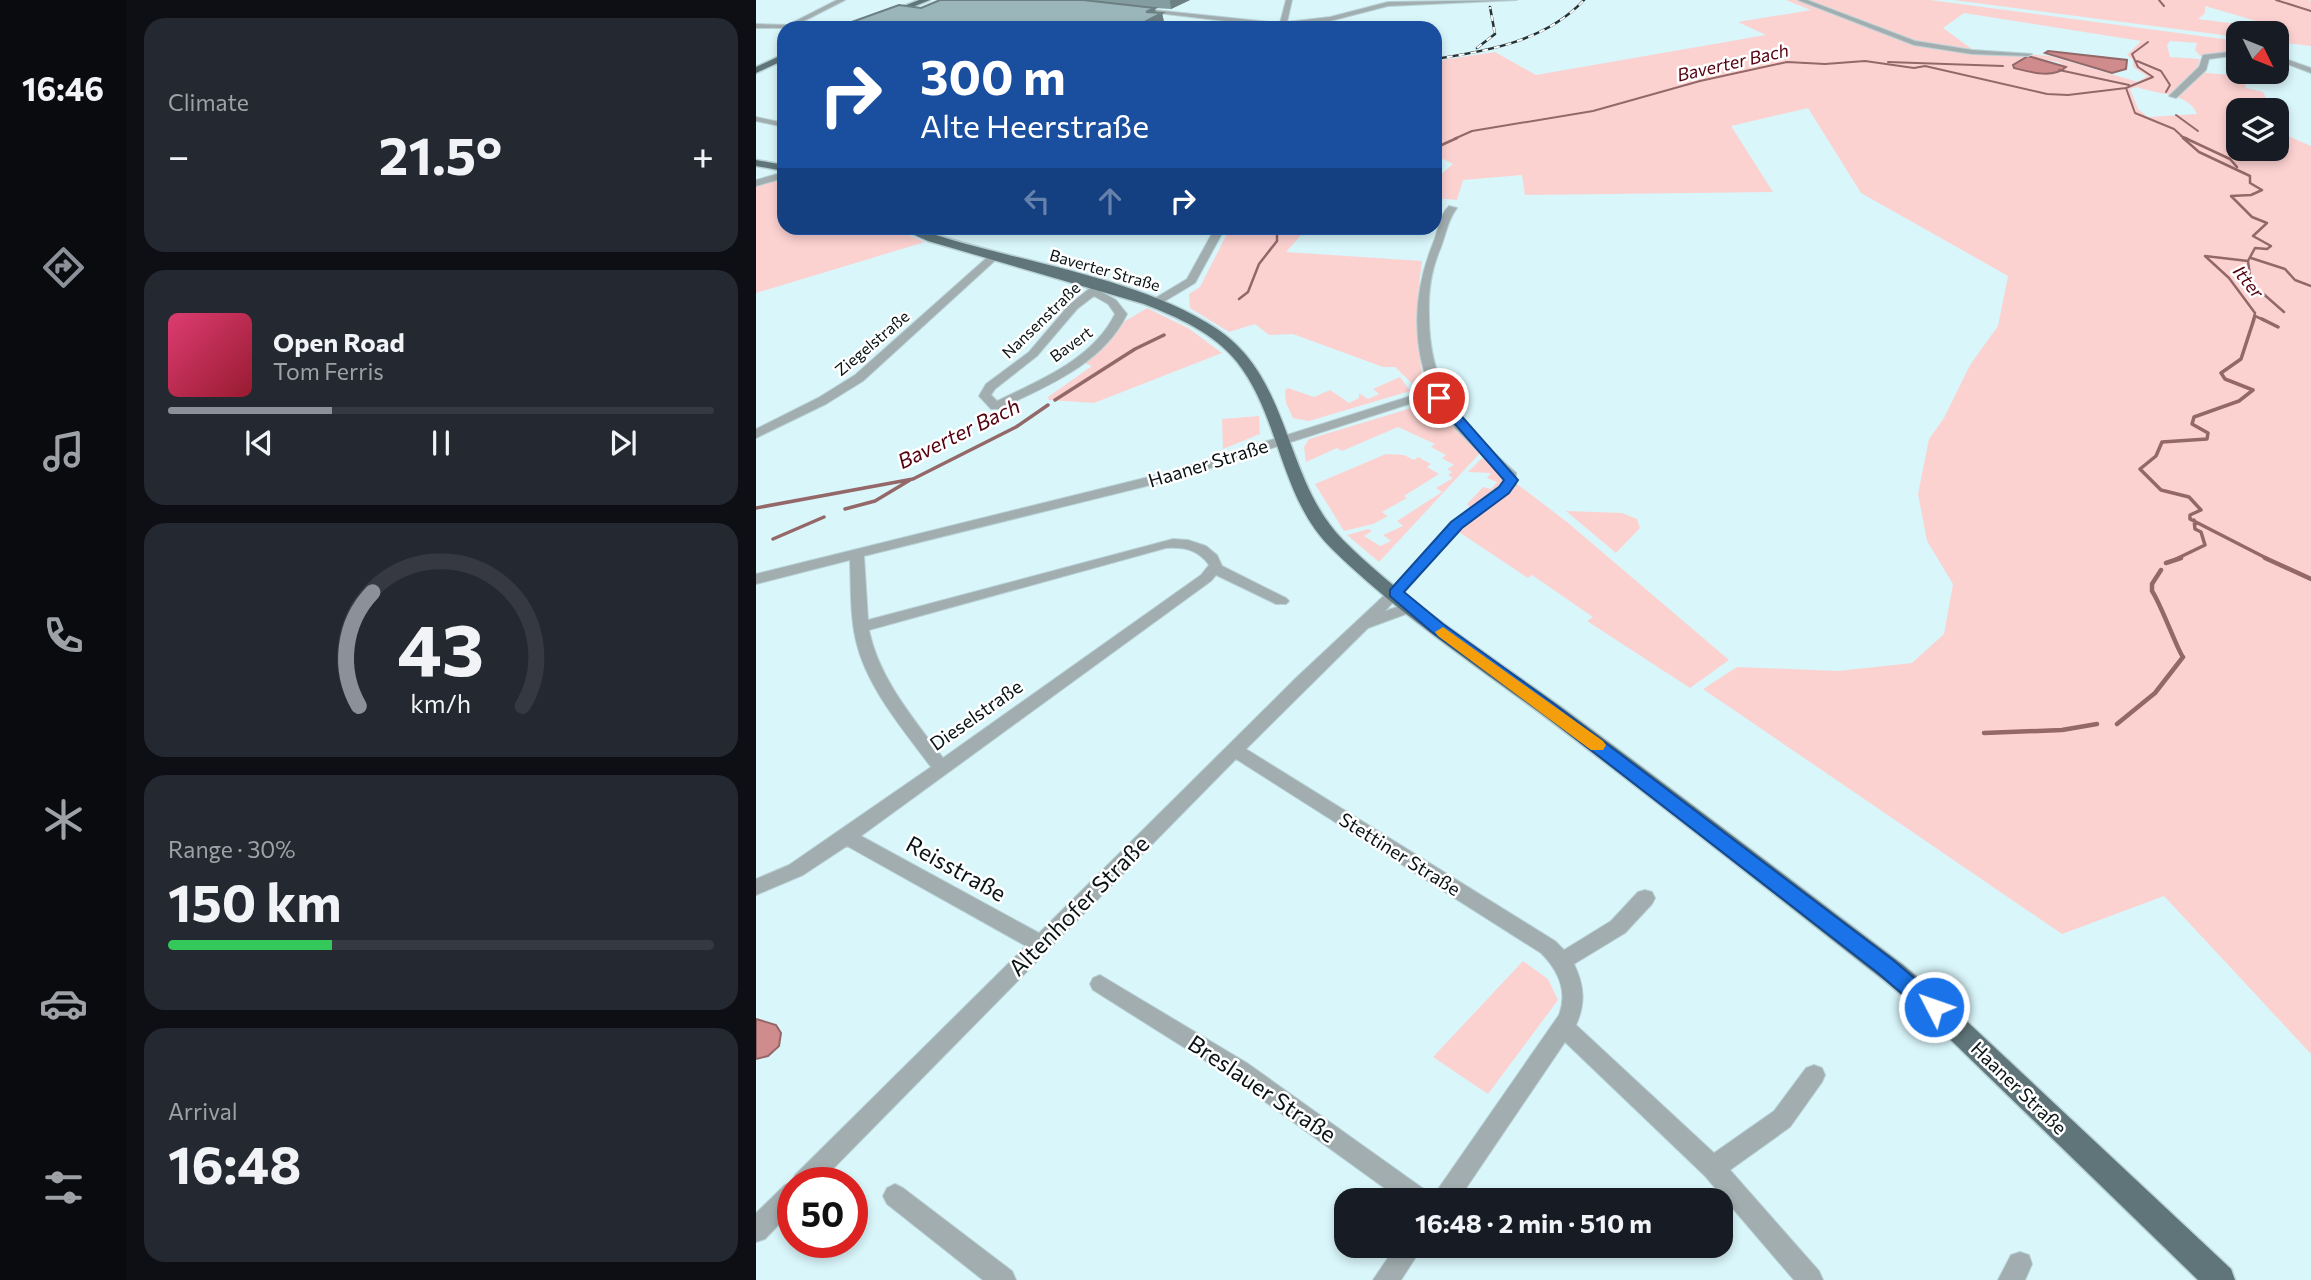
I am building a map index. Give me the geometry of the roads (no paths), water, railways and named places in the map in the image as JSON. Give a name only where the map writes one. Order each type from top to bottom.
[{"type":"main road","points":[[870,21],[926,0]]},
{"type":"main road","points":[[756,70],[777,60]]},
{"type":"main road","points":[[756,163],[777,167]]},
{"type":"main road","name":"Baverter Straße","points":[[928,235],[1096,288],[1156,302],[1199,324],[1240,355],[1263,385],[1283,440]]},
{"type":"main road","name":"Haaner Straße","points":[[1283,440],[1303,497],[1319,524],[1334,541],[1404,600],[1894,973],[2220,1280]]},
{"type":"street","points":[[798,21],[842,0]]},
{"type":"street","points":[[1284,21],[1289,0]]},
{"type":"street","points":[[1319,21],[1388,4],[1514,0]]},
{"type":"street","points":[[1801,0],[1914,43],[1972,52],[2028,54]]},
{"type":"street","points":[[1125,9],[1230,21]]},
{"type":"street","points":[[756,26],[777,26]]},
{"type":"street","points":[[2173,96],[2203,68],[2206,57],[2226,54]]},
{"type":"street","points":[[2289,63],[2311,71]]},
{"type":"street","points":[[756,118],[777,123]]},
{"type":"street","points":[[756,183],[777,177]]},
{"type":"street","points":[[1442,228],[1446,214],[1452,208]]},
{"type":"street","points":[[1156,302],[1191,281],[1216,235]]},
{"type":"street","points":[[1404,600],[1457,525],[1504,490],[1511,477],[1471,437],[1435,392],[1424,355],[1423,286],[1430,255],[1440,235]]},
{"type":"street","name":"Ziegelstraße","points":[[756,434],[822,401],[859,378],[995,256]]},
{"type":"street","name":"Bavert","points":[[995,406],[1076,362],[1112,332],[1121,314],[1096,288]]},
{"type":"street","name":"Nansenstraße","points":[[995,406],[986,399],[987,391],[1033,354],[1073,307],[1096,288]]},
{"type":"street","points":[[1283,440],[1435,392]]},
{"type":"street","name":"Haaner Straße","points":[[756,579],[1163,478],[1283,440]]},
{"type":"street","points":[[862,627],[1165,544],[1185,544],[1201,548],[1214,560],[1216,569],[1281,601]]},
{"type":"street","points":[[856,554],[862,627],[868,656],[940,766]]},
{"type":"street","name":"Dieselstraße","points":[[756,887],[796,870],[846,837],[940,766],[1216,569]]},
{"type":"street","name":"Altenhofer Straße","points":[[1356,629],[1404,600]]},
{"type":"street","name":"Altenhofer Straße","points":[[819,1167],[1356,629],[1404,600]]},
{"type":"street","name":"Stettiner Straße","points":[[1235,750],[1548,947],[1562,961]]},
{"type":"street","name":"Reisstraße","points":[[846,837],[1041,944]]},
{"type":"street","points":[[1452,1188],[1564,1027],[1572,1011],[1574,995],[1562,961],[1618,927],[1645,898]]},
{"type":"street","name":"Breslauer Straße","points":[[1100,984],[1239,1070],[1403,1188]]},
{"type":"street","points":[[1564,1027],[1713,1168],[1810,1280]]},
{"type":"street","points":[[1713,1168],[1782,1119],[1814,1076]]},
{"type":"street","points":[[895,1196],[1003,1280]]},
{"type":"street","points":[[756,1230],[777,1209]]},
{"type":"street","points":[[1386,1280],[1402,1258]]},
{"type":"waterway","name":"Itter","points":[[2159,0],[2164,6]]},
{"type":"waterway","points":[[2276,0],[2311,11]]},
{"type":"waterway","name":"Itter","points":[[2126,88],[2153,77],[2138,67],[2132,54],[2148,42]]},
{"type":"waterway","name":"Baverter Bach","points":[[1454,139],[1472,131],[1593,111],[1700,81],[1787,62],[1825,64],[1865,61],[1914,68],[1925,66],[2047,94],[2068,95],[2126,88]]},
{"type":"waterway","points":[[2137,61],[2161,71],[2170,85],[2166,92]]},
{"type":"waterway","points":[[1888,62],[2003,66]]},
{"type":"waterway","points":[[2059,70],[2129,85]]},
{"type":"waterway","name":"Itter","points":[[2126,88],[2135,113],[2174,129],[2182,137]]},
{"type":"waterway","points":[[2176,115],[2198,131]]},
{"type":"waterway","name":"Itter","points":[[2182,137],[2188,139]]},
{"type":"waterway","name":"Baverter Bach","points":[[1442,145],[1457,138]]},
{"type":"waterway","name":"Itter","points":[[2183,138],[2199,152],[2250,176],[2250,183],[2262,190],[2251,195],[2231,196],[2252,217],[2267,223],[2253,236],[2271,246],[2267,249],[2255,248],[2248,261]]},
{"type":"waterway","points":[[2185,138],[2230,159],[2237,167]]},
{"type":"waterway","name":"Baverter Bach","points":[[1239,299],[1248,292],[1259,264],[1277,241],[1277,235]]},
{"type":"waterway","name":"Itter","points":[[2248,261],[2205,256],[2229,278],[2255,313],[2253,321]]},
{"type":"waterway","points":[[2251,258],[2285,269],[2295,280],[2311,286]]},
{"type":"waterway","points":[[2248,261],[2251,283],[2284,312]]},
{"type":"waterway","points":[[2255,316],[2266,321]]},
{"type":"waterway","name":"Itter","points":[[2194,521],[2190,519],[2190,515],[2201,510],[2189,497],[2161,490],[2140,469],[2156,456],[2162,442],[2207,439],[2208,433],[2192,424],[2194,417],[2239,401],[2253,390],[2225,379],[2221,373],[2241,359],[2254,319]]},
{"type":"waterway","points":[[2262,319],[2266,321]]},
{"type":"waterway","points":[[2266,321],[2278,327]]},
{"type":"waterway","name":"Baverter Bach","points":[[1055,400],[1135,349],[1164,335]]},
{"type":"waterway","name":"Baverter Bach","points":[[756,508],[913,479],[1016,427],[1048,405]]},
{"type":"waterway","points":[[845,509],[875,501],[910,480]]},
{"type":"waterway","points":[[773,539],[824,517]]},
{"type":"waterway","points":[[2176,559],[2205,545],[2201,532],[2195,529],[2194,521]]},
{"type":"waterway","name":"Itter","points":[[2194,521],[2268,559]]},
{"type":"waterway","points":[[2166,563],[2181,558]]},
{"type":"waterway","name":"Itter","points":[[2265,558],[2311,579]]},
{"type":"waterway","points":[[2117,724],[2155,693],[2183,657],[2152,591],[2152,584],[2161,570]]},
{"type":"waterway","points":[[1984,733],[2062,730],[2097,724]]},
{"type":"railway","points":[[1442,58],[1495,48],[1534,35],[1569,14],[1584,0]]},
{"type":"railway","points":[[1477,48],[1495,34],[1490,7]]}]
